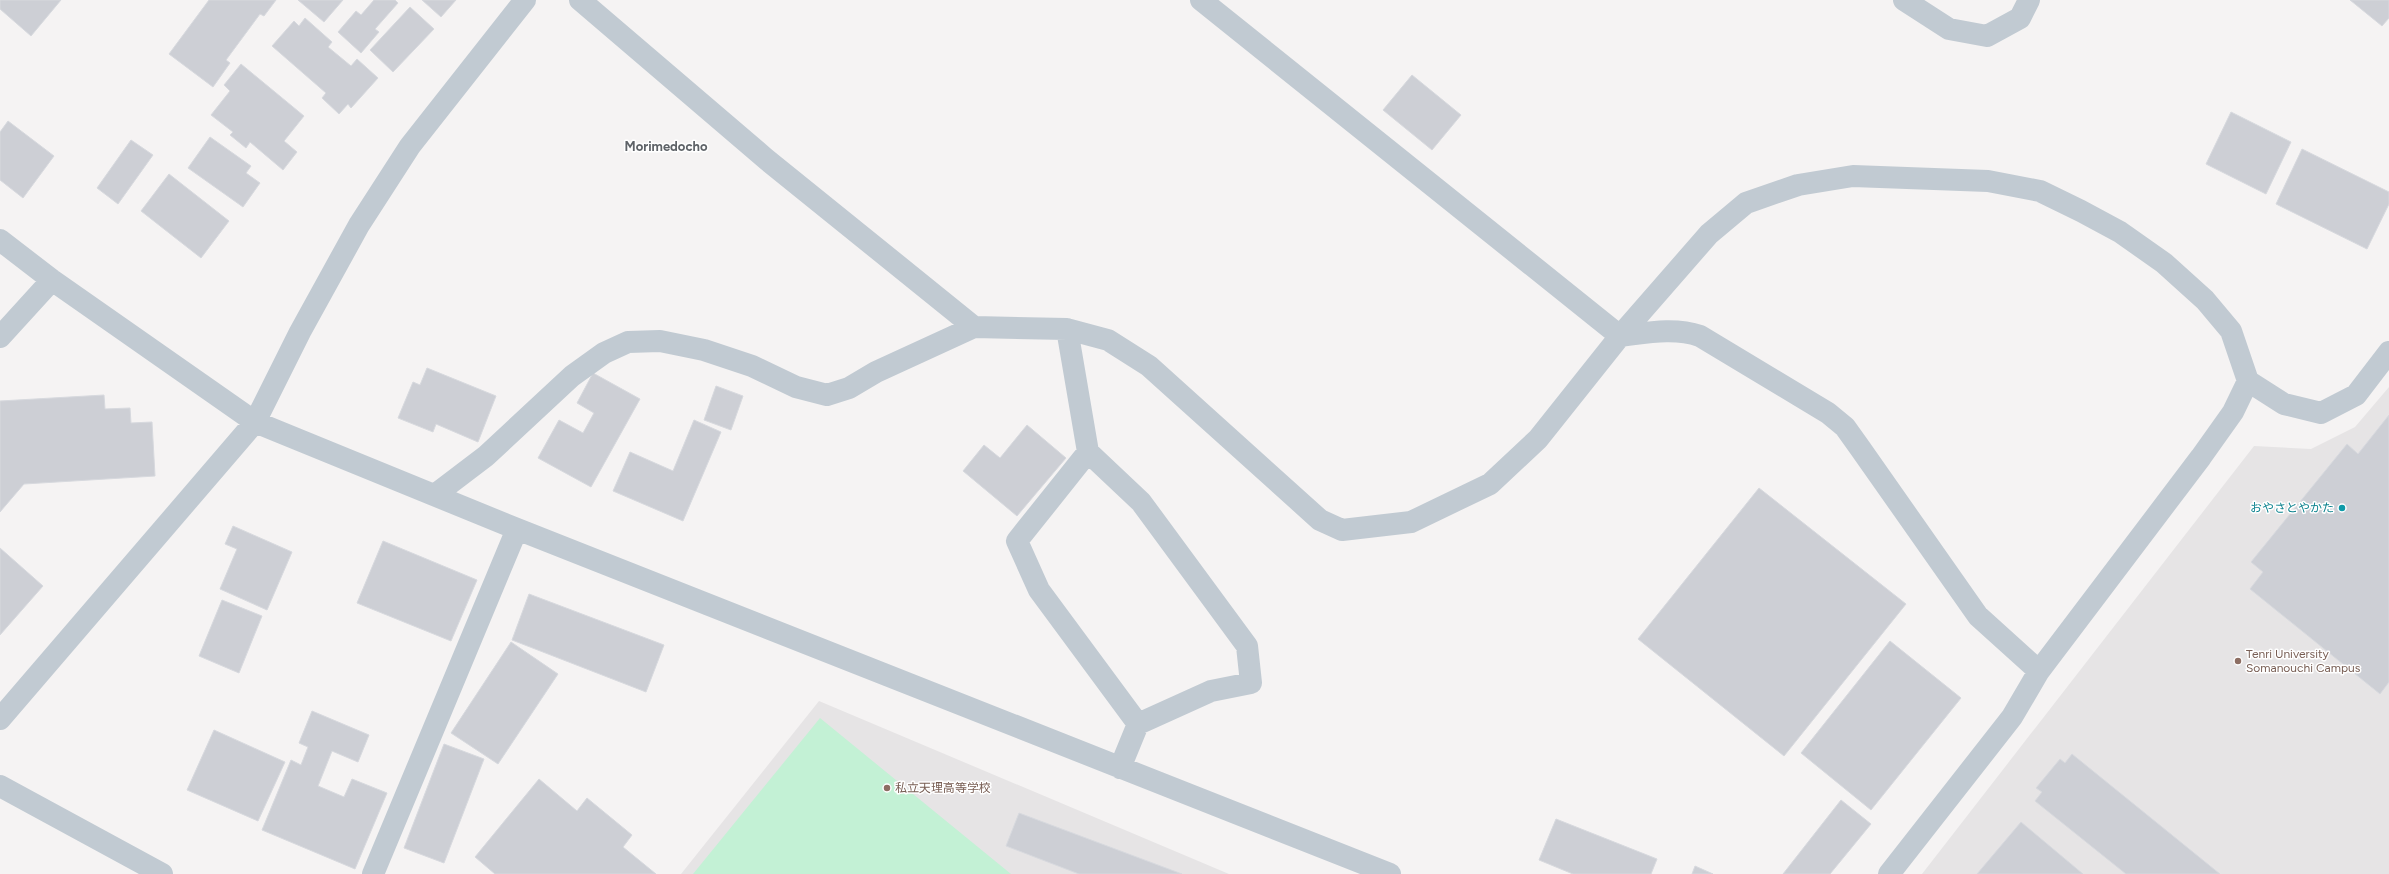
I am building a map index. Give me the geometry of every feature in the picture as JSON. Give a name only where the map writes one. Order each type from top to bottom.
[{"type":"street","points":[[0,719],[256,422],[300,332],[359,225],[410,146],[525,0]]},
{"type":"street","points":[[580,0],[766,159],[974,327]]},
{"type":"street","points":[[1200,0],[1620,336],[1686,331],[1700,336],[1828,413],[1845,427],[1978,616],[2039,671]]},
{"type":"street","points":[[1904,0],[1949,30],[1987,36],[2020,18],[2029,0]]},
{"type":"street","points":[[436,494],[486,456],[572,376],[604,353],[628,342],[660,341],[704,350],[752,366],[796,387],[827,395],[849,388],[876,372],[974,327],[1067,329],[1108,340],[1149,366],[1320,520],[1342,530],[1411,522],[1490,484],[1538,439],[1620,336],[1709,234],[1746,203],[1798,185],[1853,176],[1988,181],[2040,191],[2120,232],[2164,263],[2205,300],[2231,332],[2248,381],[2284,404],[2321,413],[2356,395],[2389,352]]},
{"type":"street","points":[[0,240],[52,280],[256,422],[517,528],[1390,874]]},
{"type":"street","points":[[0,338],[52,280]]},
{"type":"street","points":[[1067,329],[1088,452],[1141,502],[1247,646],[1251,683],[1211,690],[1138,724],[1120,768]]},
{"type":"street","points":[[1888,874],[2012,717],[2039,671],[2201,457],[2233,412],[2248,381]]},
{"type":"street","points":[[1088,452],[1017,541],[1039,590],[1138,724]]},
{"type":"street","points":[[374,874],[517,528]]},
{"type":"street","points":[[0,786],[162,874]]},
{"type":"shaded area","name":"Tenri University Somanouchi Campus","points":[[2389,387],[2389,874],[1922,874],[2254,446],[2311,449],[2355,427]]},
{"type":"shaded area","name":"私立天理高等学校","points":[[819,701],[1229,874],[681,874]]},
{"type":"green space","points":[[820,718],[1011,874],[693,874]]},
{"type":"building","points":[[0,0],[61,0],[31,36],[0,9]]},
{"type":"building","points":[[209,0],[276,0],[264,16],[260,14],[226,60],[230,63],[213,87],[169,54]]},
{"type":"building","points":[[298,0],[343,0],[324,22]]},
{"type":"building","points":[[374,0],[395,0],[398,3],[375,29],[379,32],[361,53],[338,32],[356,11],[361,15]]},
{"type":"building","points":[[422,0],[456,0],[441,17]]},
{"type":"building","points":[[2350,0],[2389,0],[2389,18],[2382,26]]},
{"type":"building","points":[[410,7],[434,29],[393,72],[370,50]]},
{"type":"building","points":[[305,18],[332,42],[328,47],[351,66],[357,59],[378,78],[351,108],[348,104],[339,114],[322,98],[326,93],[272,46],[294,21],[299,26]]},
{"type":"building","points":[[241,64],[304,116],[284,141],[297,152],[283,170],[250,142],[246,148],[230,135],[233,132],[211,115],[230,91],[224,85]]},
{"type":"building","points":[[1412,75],[1461,115],[1432,150],[1383,110]]},
{"type":"building","points":[[2231,112],[2291,142],[2266,194],[2206,164]]},
{"type":"building","points":[[8,121],[54,156],[23,198],[0,180],[0,132]]},
{"type":"building","points":[[210,137],[251,166],[246,173],[260,183],[243,207],[188,168]]},
{"type":"building","points":[[131,140],[153,155],[118,204],[97,188]]},
{"type":"building","points":[[2302,149],[2389,192],[2389,204],[2367,249],[2276,204]]},
{"type":"building","points":[[169,174],[229,221],[201,258],[141,211]]},
{"type":"building","points":[[427,368],[496,396],[478,442],[436,424],[433,432],[398,418],[413,382],[420,385]]},
{"type":"building","points":[[593,373],[640,399],[591,487],[538,458],[559,420],[583,433],[594,413],[577,403]]},
{"type":"building","points":[[716,386],[743,396],[731,430],[704,420]]},
{"type":"building","points":[[104,395],[105,409],[130,408],[131,423],[152,422],[155,476],[24,484],[0,512],[0,401]]},
{"type":"building","name":"おやさとやかた","points":[[2389,415],[2389,682],[2380,694],[2250,589],[2263,572],[2251,562],[2347,444],[2358,454]]},
{"type":"building","points":[[694,420],[721,432],[683,521],[613,491],[630,452],[673,471]]},
{"type":"building","points":[[1027,425],[1066,458],[1017,516],[963,471],[984,445],[1000,458]]},
{"type":"building","points":[[1759,488],[1906,604],[1784,756],[1638,639]]},
{"type":"building","points":[[233,526],[292,552],[267,610],[220,589],[237,549],[225,544]]},
{"type":"building","points":[[383,541],[477,580],[451,641],[357,603]]},
{"type":"building","points":[[0,548],[43,586],[0,635]]},
{"type":"building","points":[[529,594],[664,645],[646,692],[512,640]]},
{"type":"building","points":[[222,600],[262,616],[239,673],[199,656]]},
{"type":"building","points":[[1890,641],[1961,698],[1871,810],[1801,753]]},
{"type":"building","points":[[511,642],[558,674],[498,764],[451,733]]},
{"type":"building","points":[[312,711],[369,735],[358,762],[332,751],[318,786],[344,797],[352,779],[387,793],[355,869],[262,830],[291,760],[301,765],[308,747],[299,743]]},
{"type":"building","points":[[214,730],[285,762],[258,821],[187,790]]},
{"type":"building","points":[[444,744],[484,759],[444,863],[404,848]]},
{"type":"building","points":[[2072,754],[2220,874],[2126,874],[2035,801],[2042,792],[2036,788],[2060,759],[2065,763]]},
{"type":"building","points":[[539,779],[577,811],[587,798],[632,835],[623,847],[656,874],[495,874],[475,857]]},
{"type":"building","points":[[1841,800],[1871,824],[1830,874],[1783,874]]},
{"type":"building","points":[[1019,813],[1182,874],[1079,874],[1006,846]]},
{"type":"building","points":[[1556,819],[1657,859],[1651,874],[1573,874],[1539,860]]},
{"type":"building","points":[[2021,822],[2083,874],[1977,874]]},
{"type":"building","points":[[1695,866],[1713,874],[1692,874]]},
{"type":"place","name":"おやさとやかた","points":[[2342,508]]},
{"type":"place","name":"Tenri University Somanouchi Campus","points":[[2238,661]]},
{"type":"place","name":"私立天理高等学校","points":[[887,788]]},
{"type":"district","name":"Morimedocho","points":[[666,146]]}]
